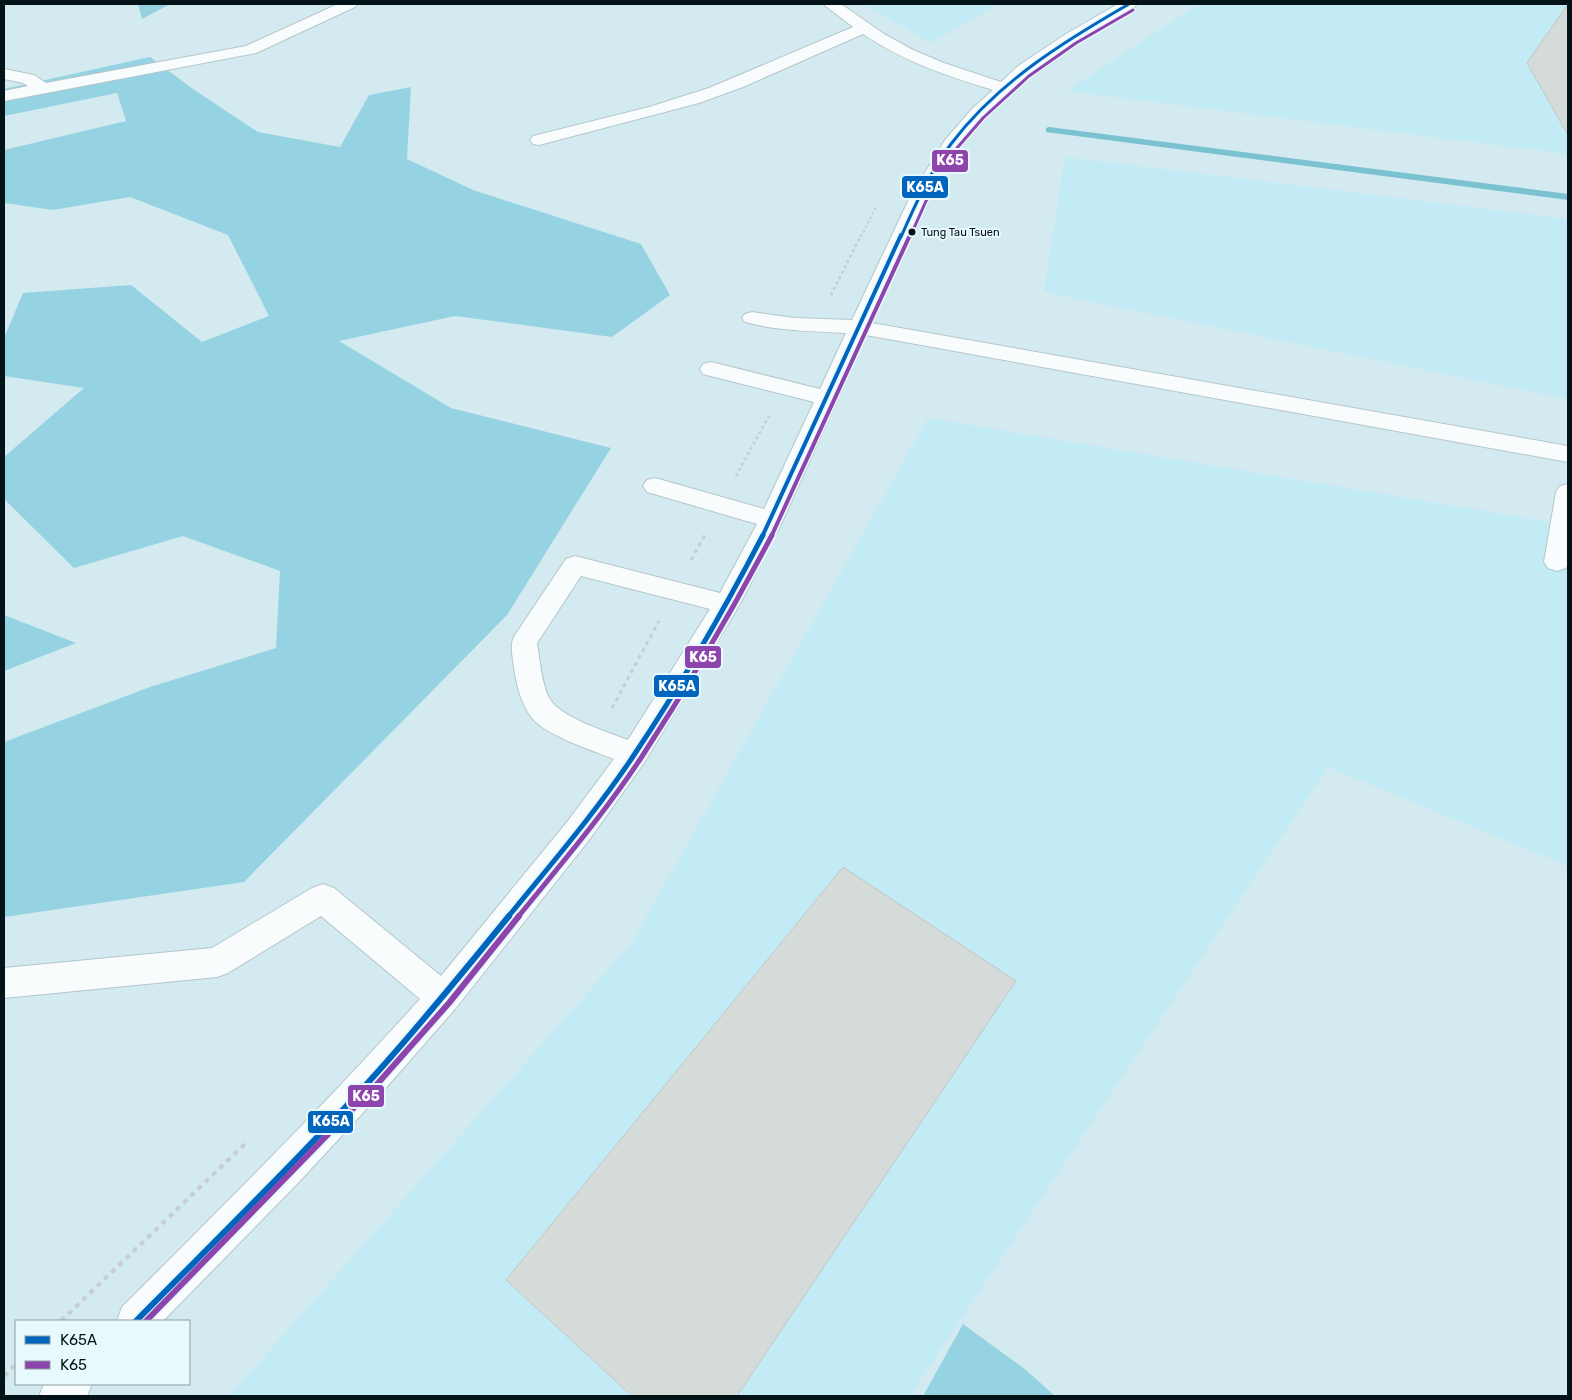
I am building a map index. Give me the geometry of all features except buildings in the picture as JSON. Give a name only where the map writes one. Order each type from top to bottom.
[{"type":"street","points":[[4,96],[250,50],[350,4]]},
{"type":"street","points":[[831,4],[865,28],[905,52],[932,64],[1003,88]]},
{"type":"street","points":[[137,1320],[285,1170],[373,1077],[443,998],[572,838],[634,755],[727,604],[771,520],[918,197],[956,138],[1003,88],[1047,53],[1129,4]]},
{"type":"street","points":[[540,140],[693,99],[758,75],[819,46],[865,28]]},
{"type":"street","points":[[4,74],[28,79],[42,88]]},
{"type":"street","points":[[752,318],[795,324],[859,327],[1568,454]]},
{"type":"street","points":[[711,369],[827,398]]},
{"type":"street","points":[[655,486],[771,520]]},
{"type":"street","points":[[1558,562],[1568,492]]},
{"type":"street","points":[[634,755],[594,739],[544,714],[533,694],[524,642],[575,565],[727,604]]},
{"type":"street","points":[[4,983],[218,962],[323,898],[443,998]]},
{"type":"street","points":[[60,1396],[71,1385]]},
{"type":"path","points":[[4,1376],[15,1365]]},
{"type":"shaded area","points":[[138,4],[170,4],[142,19]]},
{"type":"shaded area","points":[[864,4],[999,4],[931,43]]},
{"type":"shaded area","points":[[1199,4],[1568,4],[1568,154],[1067,91]]},
{"type":"shaded area","points":[[150,57],[193,89],[258,132],[340,147],[369,95],[411,87],[407,159],[473,190],[641,244],[670,295],[612,337],[455,316],[339,341],[451,408],[611,448],[507,615],[244,882],[4,917],[4,742],[150,687],[276,648],[280,571],[183,536],[74,568],[4,499],[4,457],[84,388],[4,376],[4,338],[23,293],[131,285],[202,342],[269,316],[228,235],[130,197],[53,210],[4,203],[4,150],[126,121],[117,93],[4,116],[4,89]]},
{"type":"shaded area","points":[[1065,157],[1568,219],[1568,399],[1044,292]]},
{"type":"shaded area","points":[[928,418],[1568,525],[1568,866],[1328,767],[910,1396],[229,1396],[631,944]]},
{"type":"shaded area","points":[[4,615],[76,643],[4,671]]},
{"type":"shaded area","points":[[963,1324],[1026,1370],[1055,1396],[923,1396]]},
{"type":"waterway","points":[[1049,130],[1568,197]]},
{"type":"transit line","name":"K65A","points":[[137,1320],[285,1170],[373,1077],[443,998],[578,831],[634,755],[727,604],[771,520],[919,197],[951,144],[978,113],[1024,70],[1072,37],[1129,4]]},
{"type":"transit line","name":"K65","points":[[147,1320],[379,1082],[449,1003],[584,835],[640,759],[734,607],[778,523],[926,201],[957,148],[983,118],[1029,76],[1076,43],[1133,10]]},
{"type":"place","name":"Tung Tau Tsuen","points":[[912,232]]}]
